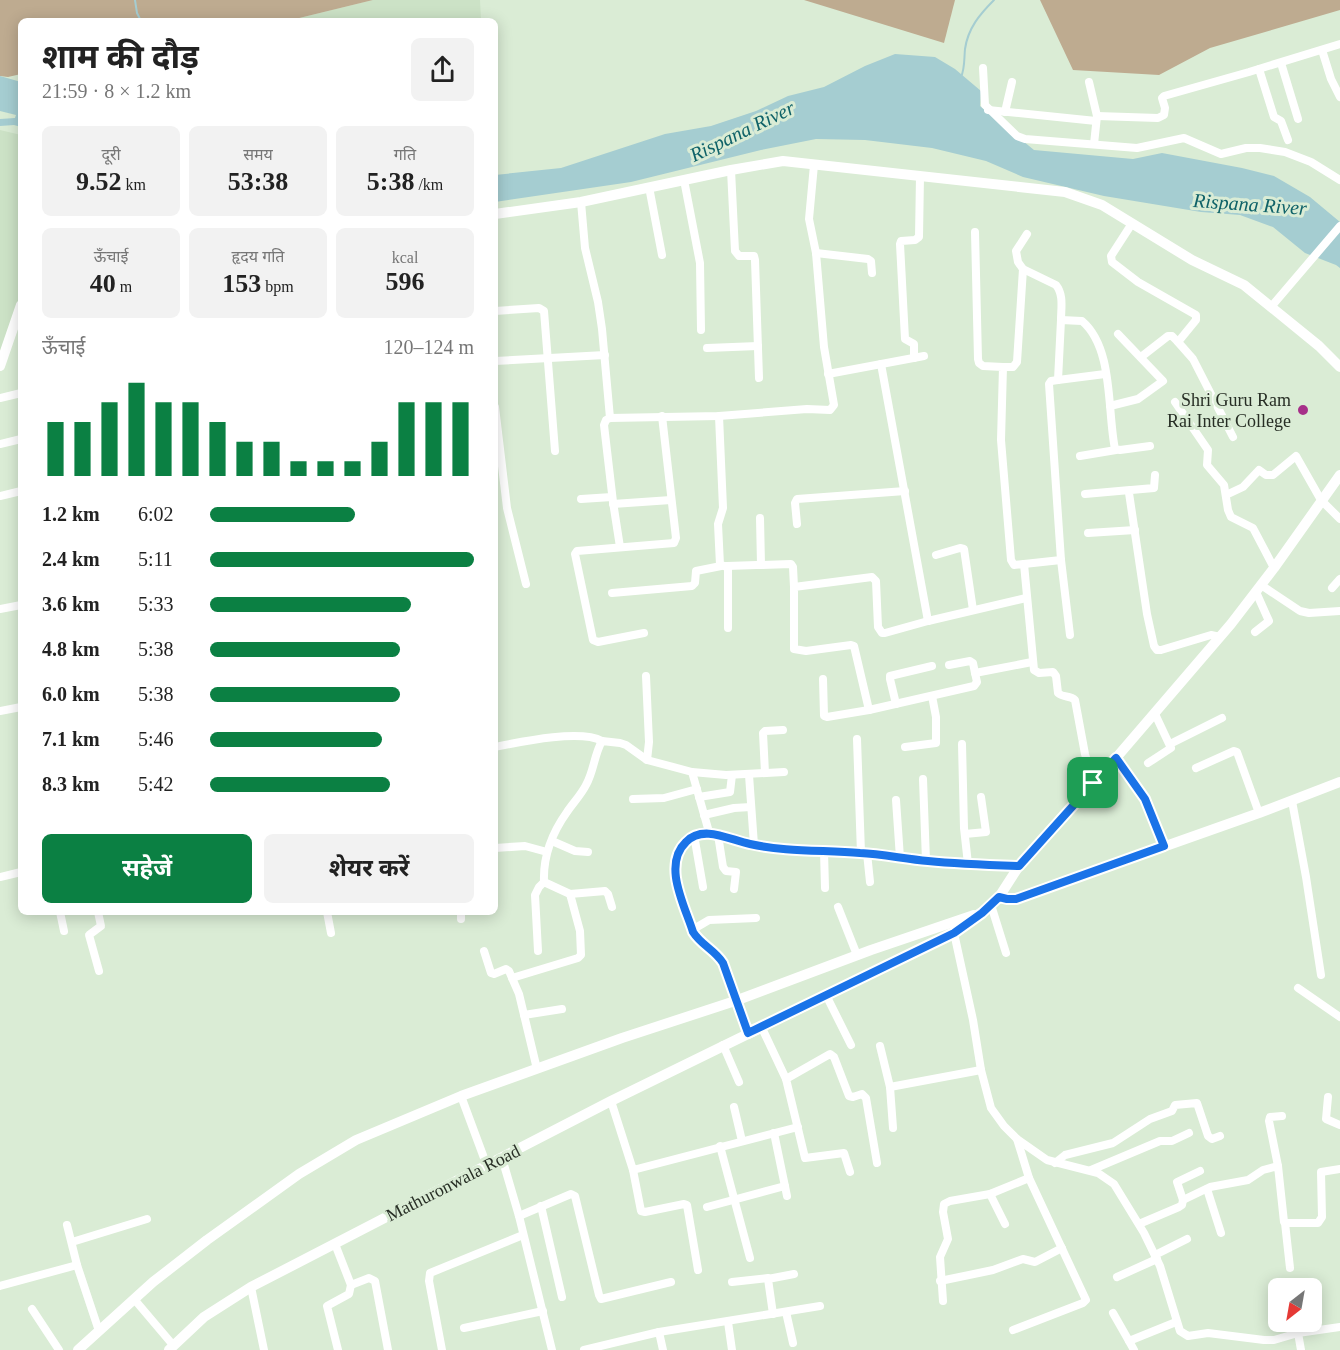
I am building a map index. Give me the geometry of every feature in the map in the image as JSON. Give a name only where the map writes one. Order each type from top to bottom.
[{"type":"street","points":[[988,110],[1096,118],[1158,118],[1164,115],[1162,100],[1164,96],[1340,44]]},
{"type":"street","points":[[1322,50],[1331,79],[1340,97]]},
{"type":"street","points":[[1281,63],[1298,119]]},
{"type":"street","points":[[983,68],[984,101],[988,110],[1020,138],[1144,148],[1184,138],[1221,154],[1246,148],[1285,152],[1311,162],[1340,180]]},
{"type":"street","points":[[1259,69],[1274,117],[1281,121],[1288,140]]},
{"type":"street","points":[[1005,112],[1012,82]]},
{"type":"street","points":[[1089,82],[1096,118],[1094,144]]},
{"type":"street","points":[[498,214],[581,202],[783,161],[1065,192],[1102,205],[1131,225],[1192,260],[1244,285],[1319,346],[1340,367]]},
{"type":"street","points":[[620,547],[612,501],[604,425],[606,420],[662,416],[719,416],[807,409],[830,410],[834,405],[820,321],[816,253],[809,219],[814,165]]},
{"type":"street","points":[[731,170],[735,251],[739,255],[754,256],[756,260],[759,378]]},
{"type":"street","points":[[914,358],[914,344],[905,339],[900,244],[903,240],[915,240],[919,237],[920,176]]},
{"type":"street","points":[[684,180],[700,263],[701,330]]},
{"type":"street","points":[[649,187],[662,255]]},
{"type":"street","points":[[581,202],[585,248],[598,302],[610,418]]},
{"type":"street","points":[[1131,225],[1110,260],[1138,282],[1196,315],[1196,320],[1178,342]]},
{"type":"street","points":[[1271,307],[1340,226]]},
{"type":"street","points":[[975,232],[979,363],[983,366],[1013,368],[1017,362],[1023,269]]},
{"type":"street","points":[[1026,234],[1016,251],[1017,262],[1023,269],[1056,285],[1061,297],[1058,380]]},
{"type":"street","points":[[816,253],[868,259],[871,261],[872,273]]},
{"type":"street","points":[[498,311],[538,308],[543,310],[555,451]]},
{"type":"street","points":[[0,366],[18,314]]},
{"type":"street","points":[[1061,320],[1078,320],[1086,324],[1100,347],[1116,450]]},
{"type":"street","points":[[1110,406],[1138,399],[1163,381],[1118,334]]},
{"type":"street","points":[[1141,357],[1168,336],[1172,336],[1193,359],[1233,437]]},
{"type":"street","points":[[707,348],[758,346]]},
{"type":"street","points":[[498,361],[605,355]]},
{"type":"street","points":[[828,374],[924,356]]},
{"type":"street","points":[[881,364],[928,621]]},
{"type":"street","points":[[1003,367],[1001,440],[1011,560],[1014,565],[1061,560]]},
{"type":"street","points":[[1070,634],[1061,560],[1048,384],[1051,381],[1105,374]]},
{"type":"street","points":[[0,398],[18,394]]},
{"type":"street","points":[[1174,402],[1206,446],[1209,454],[1207,465],[1224,485],[1231,517],[1253,528],[1274,568]]},
{"type":"street","points":[[644,633],[598,642],[591,637],[575,554],[577,551],[674,543],[676,538],[662,416]]},
{"type":"street","points":[[719,416],[723,508],[718,524],[729,628]]},
{"type":"street","points":[[498,432],[507,508],[526,584]]},
{"type":"street","points":[[0,444],[18,441]]},
{"type":"street","points":[[1080,456],[1150,446]]},
{"type":"street","points":[[1226,495],[1243,487],[1259,470],[1266,475],[1273,475],[1296,456],[1321,500],[1340,519]]},
{"type":"street","points":[[1085,494],[1154,488],[1155,475]]},
{"type":"street","points":[[990,905],[1019,866],[1155,714],[1220,637],[1274,568],[1340,475]]},
{"type":"street","points":[[1130,490],[1147,614],[1155,648],[1161,650],[1211,635],[1220,637]]},
{"type":"street","points":[[796,524],[795,502],[797,499],[904,491]]},
{"type":"street","points":[[0,496],[18,492]]},
{"type":"street","points":[[580,499],[671,500]]},
{"type":"street","points":[[760,518],[761,565]]},
{"type":"street","points":[[1088,533],[1135,530]]},
{"type":"street","points":[[936,555],[960,548],[964,549],[973,610]]},
{"type":"street","points":[[612,592],[692,586],[695,583],[696,571],[724,566],[791,564],[794,587],[794,649],[806,651],[854,646],[869,710]]},
{"type":"street","points":[[1024,564],[1032,662],[1036,672],[1053,672],[1056,676],[1058,693],[1075,700],[1093,783]]},
{"type":"street","points":[[794,587],[869,576],[876,581],[878,627],[882,633],[1026,598]]},
{"type":"street","points":[[1332,588],[1340,579]]},
{"type":"street","points":[[1259,588],[1300,611],[1309,613],[1340,611]]},
{"type":"street","points":[[1255,632],[1269,621],[1259,588]]},
{"type":"street","points":[[0,609],[18,605]]},
{"type":"street","points":[[823,679],[825,717],[932,696],[974,686],[977,682],[970,661],[949,666]]},
{"type":"street","points":[[975,672],[1032,662]]},
{"type":"street","points":[[896,704],[890,676],[932,666]]},
{"type":"street","points":[[646,676],[650,742],[647,760]]},
{"type":"street","points":[[905,747],[936,743],[936,717],[932,696]]},
{"type":"street","points":[[0,711],[18,708]]},
{"type":"street","points":[[1148,763],[1170,750],[1170,744],[1155,714]]},
{"type":"street","points":[[1170,744],[1222,718]]},
{"type":"street","points":[[765,774],[763,733],[783,730]]},
{"type":"street","points":[[498,746],[535,740],[592,736],[602,741],[626,745],[647,760],[692,772],[749,775],[784,772]]},
{"type":"street","points":[[857,739],[864,853],[870,882]]},
{"type":"street","points":[[544,882],[543,866],[547,852],[568,810],[585,788],[596,752],[602,741]]},
{"type":"street","points":[[962,744],[968,864]]},
{"type":"street","points":[[1196,768],[1234,751],[1238,752],[1259,813]]},
{"type":"street","points":[[1116,758],[1145,799],[1164,846]]},
{"type":"street","points":[[692,772],[709,832]]},
{"type":"street","points":[[633,799],[730,792],[732,775]]},
{"type":"street","points":[[749,775],[754,845]]},
{"type":"street","points":[[923,779],[926,861]]},
{"type":"street","points":[[80,1349],[134,1299],[207,1240],[299,1174],[356,1140],[461,1096],[622,1038],[735,1001],[990,905],[1007,899],[1016,899],[1340,782]]},
{"type":"street","points":[[965,834],[986,832],[981,796]]},
{"type":"street","points":[[896,800],[900,858]]},
{"type":"street","points":[[1292,801],[1321,975]]},
{"type":"street","points":[[704,815],[734,808],[751,807]]},
{"type":"street","points":[[748,1033],[720,957],[697,939],[692,930],[675,876],[675,865],[681,847],[694,836],[709,832],[754,845],[864,853],[926,861],[1019,866]]},
{"type":"street","points":[[718,835],[723,867],[726,871],[736,872],[734,889]]},
{"type":"street","points":[[694,836],[703,887]]},
{"type":"street","points":[[552,841],[575,851],[588,852]]},
{"type":"street","points":[[498,848],[525,846],[547,852]]},
{"type":"street","points":[[824,851],[825,888]]},
{"type":"street","points":[[0,877],[18,873]]},
{"type":"street","points":[[544,882],[570,894],[605,891],[612,907]]},
{"type":"street","points":[[538,951],[536,895],[538,887],[544,882]]},
{"type":"street","points":[[512,978],[578,958],[581,955],[580,931],[570,894]]},
{"type":"street","points":[[990,905],[1006,953]]},
{"type":"street","name":"Mathuronwala Road","points":[[171,1348],[204,1317],[251,1287],[611,1101],[954,933],[990,905]]},
{"type":"street","points":[[838,907],[856,955]]},
{"type":"street","points":[[61,915],[64,932]]},
{"type":"street","points":[[99,915],[101,926],[89,935],[99,971]]},
{"type":"street","points":[[328,915],[331,933]]},
{"type":"street","points":[[692,930],[709,920],[756,918]]},
{"type":"street","points":[[954,933],[973,1020],[981,1070],[991,1108],[1017,1139],[1040,1155],[1055,1163],[1091,1170],[1114,1184],[1156,1257],[1180,1331],[1188,1336],[1208,1333],[1274,1340],[1298,1333],[1340,1327]]},
{"type":"street","points":[[484,951],[491,973],[507,969],[512,978],[537,1069]]},
{"type":"street","points":[[1298,988],[1340,1017]]},
{"type":"street","points":[[826,995],[851,1045]]},
{"type":"street","points":[[524,1015],[562,1009]]},
{"type":"street","points":[[761,1026],[786,1079],[805,1158],[844,1153],[850,1172]]},
{"type":"street","points":[[723,1045],[739,1082]]},
{"type":"street","points":[[880,1046],[890,1087],[893,1128]]},
{"type":"street","points":[[786,1079],[828,1055],[832,1055],[847,1094],[851,1097],[862,1094],[866,1098],[877,1163]]},
{"type":"street","points":[[890,1087],[981,1070]]},
{"type":"street","points":[[461,1096],[487,1166]]},
{"type":"street","points":[[1328,1097],[1326,1119],[1340,1125]]},
{"type":"street","points":[[611,1101],[633,1170],[641,1211],[687,1205],[698,1270]]},
{"type":"street","points":[[1055,1163],[1070,1154],[1113,1143],[1150,1119],[1172,1111],[1175,1105],[1197,1103],[1208,1136],[1212,1138],[1220,1136]]},
{"type":"street","points":[[734,1107],[742,1141]]},
{"type":"street","points":[[1282,1116],[1270,1118],[1269,1121],[1278,1166],[1290,1268]]},
{"type":"street","points":[[633,1170],[798,1127]]},
{"type":"street","points":[[774,1132],[787,1196]]},
{"type":"street","points":[[1091,1170],[1160,1141],[1172,1141],[1190,1133]]},
{"type":"street","points":[[1013,1330],[1085,1302],[1086,1298],[1029,1178],[1017,1139]]},
{"type":"street","points":[[720,1146],[750,1258]]},
{"type":"street","points":[[502,1158],[524,1235],[552,1350]]},
{"type":"street","points":[[1183,1200],[1207,1189],[1248,1180],[1263,1170],[1278,1166]]},
{"type":"street","points":[[1285,1223],[1320,1222],[1322,1217],[1320,1173],[1325,1170],[1340,1169]]},
{"type":"street","points":[[1139,1224],[1182,1205],[1183,1200],[1176,1183],[1200,1171]]},
{"type":"street","points":[[943,1301],[940,1257],[948,1239],[943,1212],[944,1204],[990,1194],[1029,1178]]},
{"type":"street","points":[[707,1207],[785,1186]]},
{"type":"street","points":[[1207,1189],[1221,1233]]},
{"type":"street","points":[[519,1216],[570,1194],[575,1196],[598,1295],[601,1299],[670,1282]]},
{"type":"street","points":[[990,1194],[1005,1224]]},
{"type":"street","points":[[541,1206],[562,1297]]},
{"type":"street","points":[[72,1242],[147,1219]]},
{"type":"street","points":[[68,1225],[77,1265],[99,1331]]},
{"type":"street","points":[[442,1350],[429,1281],[430,1274],[524,1235]]},
{"type":"street","points":[[1117,1277],[1187,1239]]},
{"type":"street","points":[[335,1244],[351,1285],[350,1294],[327,1306],[338,1350]]},
{"type":"street","points":[[940,1281],[993,1270],[1023,1259],[1035,1262],[1062,1248]]},
{"type":"street","points":[[0,1286],[77,1265]]},
{"type":"street","points":[[732,1282],[794,1274]]},
{"type":"street","points":[[351,1285],[369,1278],[375,1281],[388,1350]]},
{"type":"street","points":[[768,1278],[773,1314]]},
{"type":"street","points":[[251,1287],[264,1350]]},
{"type":"street","points":[[134,1299],[171,1348]]},
{"type":"street","points":[[584,1350],[615,1347],[659,1332],[820,1306]]},
{"type":"street","points":[[32,1309],[59,1350]]},
{"type":"street","points":[[464,1328],[543,1311]]},
{"type":"street","points":[[786,1312],[793,1343]]},
{"type":"street","points":[[1113,1312],[1134,1350]]},
{"type":"street","points":[[728,1322],[732,1350]]},
{"type":"street","points":[[1129,1341],[1176,1322]]},
{"type":"street","points":[[659,1332],[663,1350]]},
{"type":"street","points":[[1298,1333],[1301,1350]]},
{"type":"shaded area","points":[[0,0],[373,0],[299,18],[18,18],[18,75],[0,76]]},
{"type":"shaded area","points":[[373,0],[480,0],[481,18],[299,18]]},
{"type":"shaded area","points":[[804,0],[955,0],[944,43]]},
{"type":"shaded area","points":[[1040,0],[1340,0],[1340,10],[1210,48],[1159,75],[1073,70]]},
{"type":"shaded area","points":[[0,130],[18,134],[18,302],[0,353]]},
{"type":"water","name":"Rispana River","points":[[895,54],[935,57],[955,69],[981,91],[980,106],[1034,150],[1133,159],[1162,153],[1274,176],[1310,197],[1340,222],[1340,268],[1305,253],[1273,227],[1240,215],[1201,212],[1104,196],[1023,177],[986,161],[932,148],[865,140],[816,139],[631,182],[498,202],[498,175],[561,168],[665,134],[711,126],[756,111],[788,96],[824,87]]},
{"type":"water","points":[[0,76],[18,81],[18,126],[0,126],[0,119],[15,118],[16,115],[0,111]]},
{"type":"waterway","points":[[135,0],[140,18]]},
{"type":"waterway","points":[[961,77],[969,34],[979,16],[994,0]]},
{"type":"place","name":"Shri Guru Ram Rai Inter College","points":[[1303,410]]},
{"type":"route","points":[[1116,758],[1145,799],[1158,826],[1164,846],[1016,899],[999,897],[982,913],[954,933],[748,1033],[720,957],[702,944],[693,932],[675,876],[677,855],[681,847],[694,836],[709,832],[761,847],[861,853],[926,861],[1019,866],[1093,783],[1116,758]]}]
